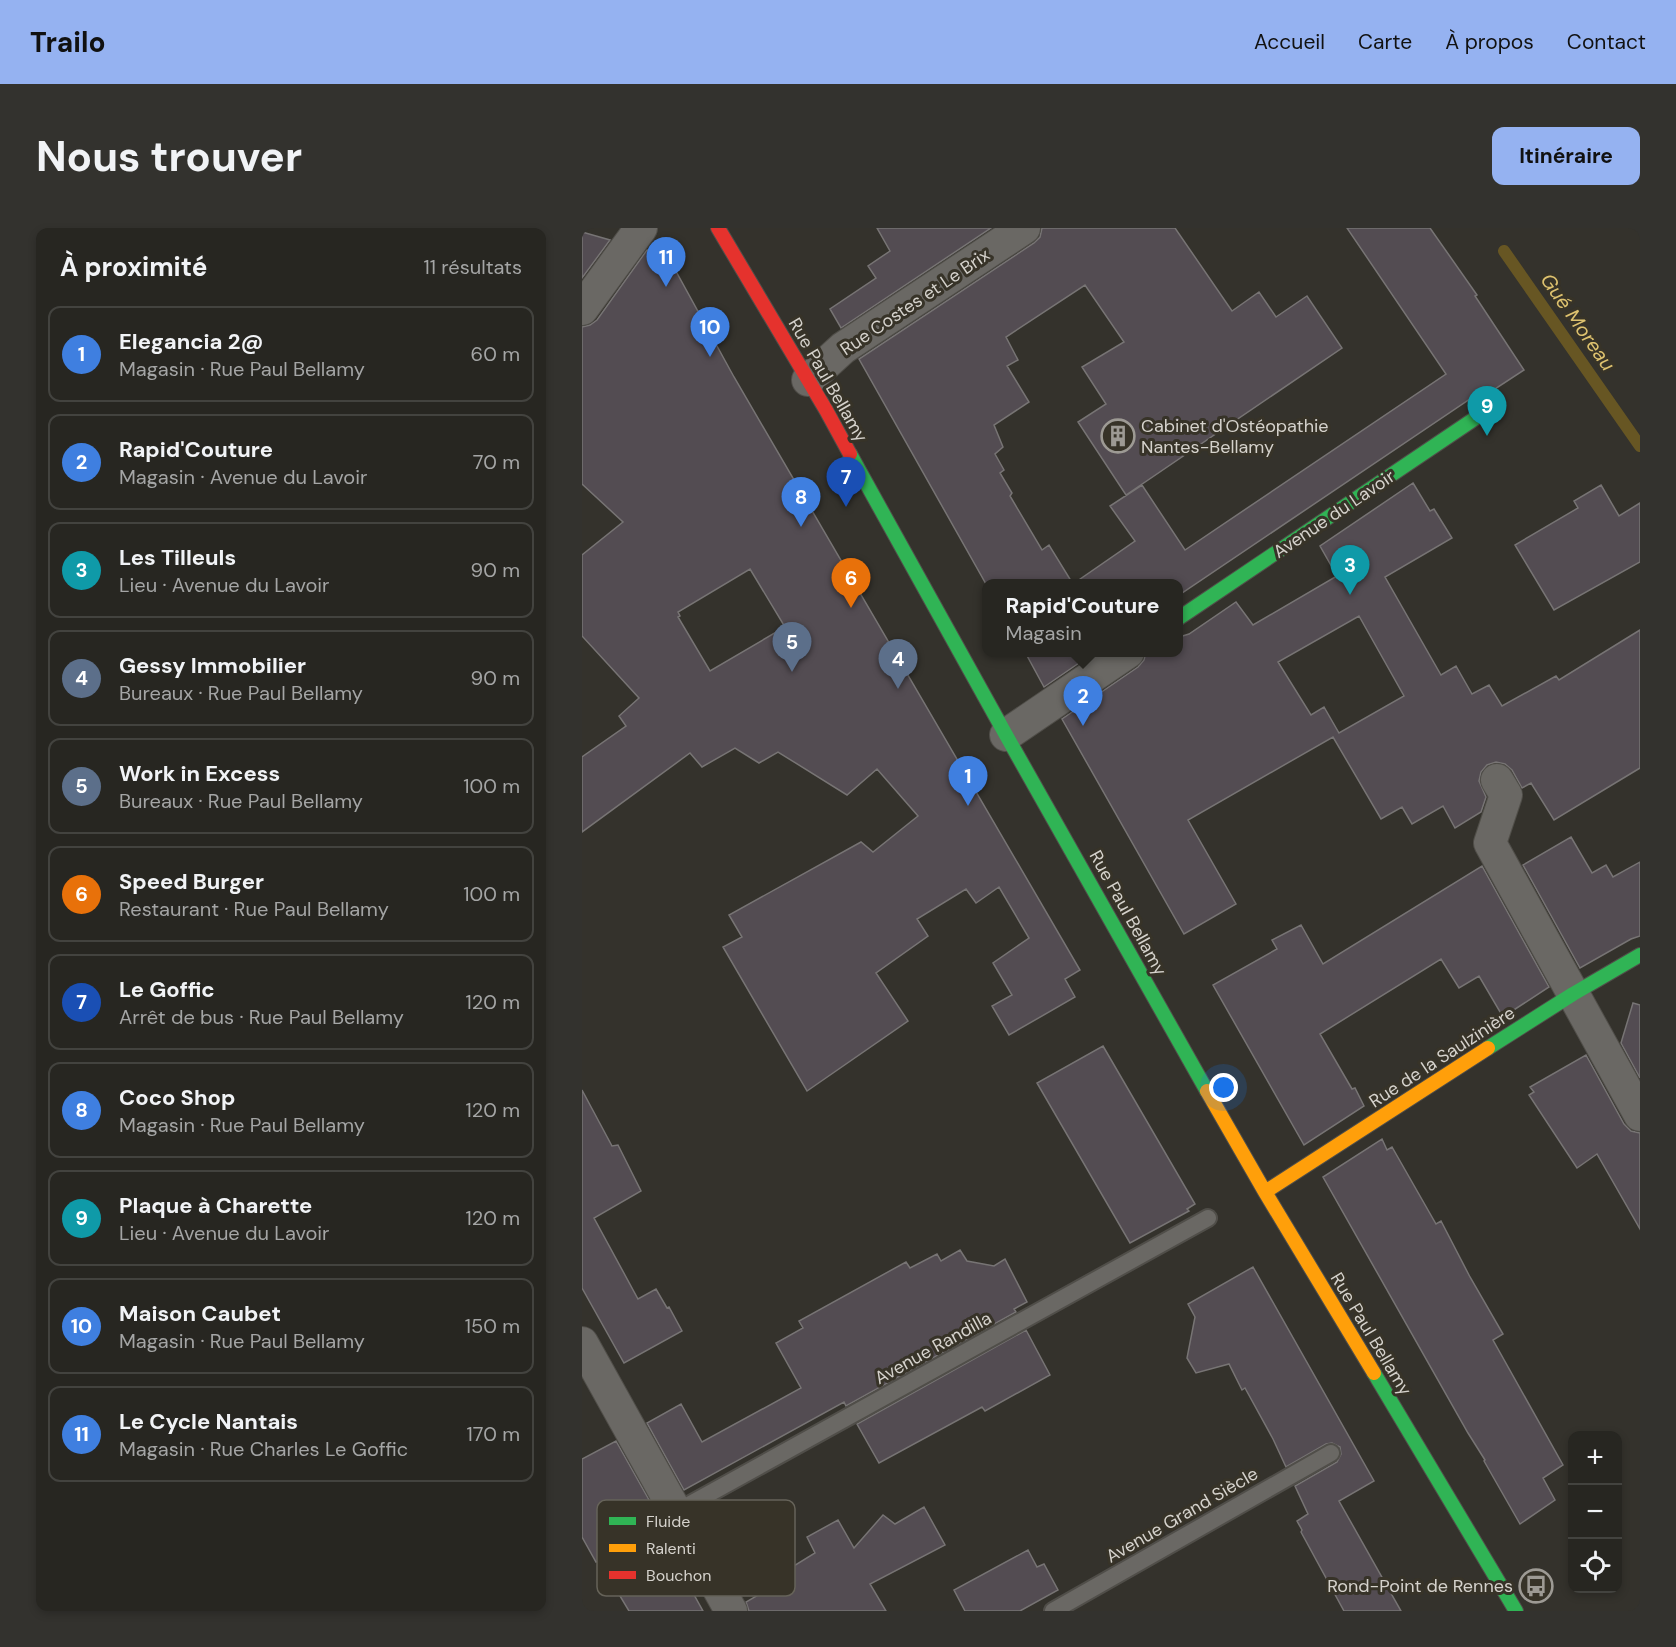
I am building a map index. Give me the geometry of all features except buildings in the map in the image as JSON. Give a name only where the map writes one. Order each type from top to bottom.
[{"type":"main road","name":"Rue Paul Bellamy","points":[[718,228],[808,380],[1265,1192],[1516,1611]]},
{"type":"main road","name":"Avenue du Lavoir","points":[[1183,615],[1489,409]]},
{"type":"main road","name":"Rue de la Saulzinière","points":[[1265,1192],[1573,994],[1640,955]]},
{"type":"street","points":[[582,309],[640,228]]},
{"type":"street","name":"Rue Costes et Le Brix","points":[[808,380],[843,348],[1024,228]]},
{"type":"street","points":[[1006,735],[1121,657]]},
{"type":"street","points":[[1497,780],[1506,795],[1490,843],[1640,1116]]},
{"type":"street","points":[[582,1343],[669,1500]]},
{"type":"street","points":[[722,1596],[730,1611]]},
{"type":"lane","name":"Avenue Randilla","points":[[698,1500],[1208,1218]]},
{"type":"lane","name":"Avenue Grand Siècle","points":[[1053,1611],[1331,1454]]},
{"type":"waterway","name":"Gué Moreau","points":[[1504,251],[1640,446]]},
{"type":"traffic: fast","points":[[1183,615],[1489,409]]},
{"type":"traffic: fast","points":[[850,454],[1207,1091]]},
{"type":"traffic: fast","points":[[1488,1048],[1640,955]]},
{"type":"traffic: fast","points":[[1374,1373],[1516,1611]]},
{"type":"traffic: slow","points":[[1265,1192],[1488,1048]]},
{"type":"traffic: slow","points":[[1207,1091],[1374,1373]]},
{"type":"traffic: jam","points":[[718,228],[850,454]]},
{"type":"place","name":"Le Cycle Nantais","points":[[666,287]]},
{"type":"place","name":"Maison Caubet","points":[[710,357]]},
{"type":"place","name":"Cabinet d'Ostéopathie Nantes-Bellamy","points":[[1118,436]]},
{"type":"place","name":"Plaque à Charette","points":[[1487,436]]},
{"type":"place","name":"Le Goffic","points":[[846,507]]},
{"type":"place","name":"Coco Shop","points":[[801,527]]},
{"type":"place","name":"Les Tilleuls","points":[[1350,595]]},
{"type":"place","name":"Speed Burger","points":[[851,608]]},
{"type":"place","name":"Work in Excess","points":[[792,672]]},
{"type":"place","name":"Gessy Immobilier","points":[[898,689]]},
{"type":"place","name":"Rapid'Couture","points":[[1083,726]]},
{"type":"place","name":"Elegancia 2@","points":[[968,806]]},
{"type":"place","name":"Rond-Point de Rennes","points":[[1536,1586]]}]
